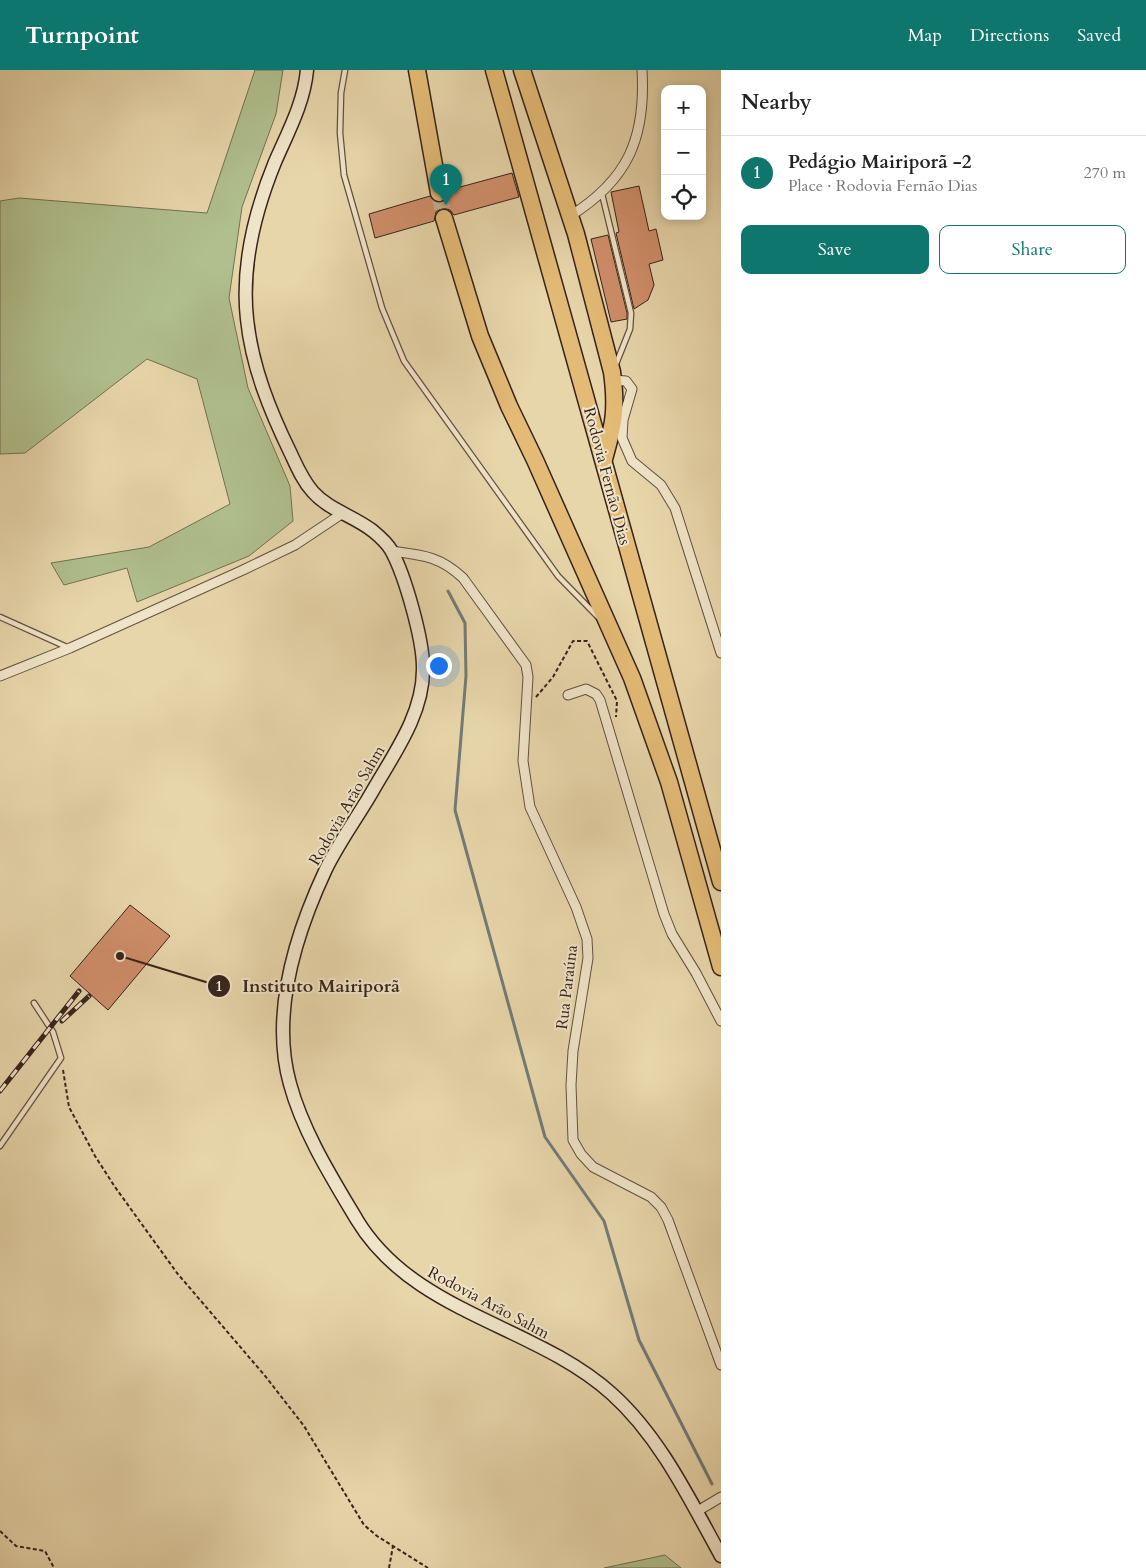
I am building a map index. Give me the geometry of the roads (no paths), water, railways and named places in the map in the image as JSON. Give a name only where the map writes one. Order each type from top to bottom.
[{"type":"highway","points":[[417,70],[439,193]]},
{"type":"highway","name":"Rodovia Fernão Dias","points":[[494,70],[721,882]]},
{"type":"highway","points":[[522,70],[570,216],[612,376],[614,424],[604,459]]},
{"type":"highway","points":[[444,218],[480,336],[509,406],[632,678],[669,782],[721,967]]},
{"type":"street","name":"Rodovia Arão Sahm","points":[[307,70],[299,106],[264,191],[253,230],[246,283],[246,316],[250,344],[269,408],[309,488],[322,501],[368,526],[391,551],[414,618],[422,650],[424,671],[421,693],[412,720],[326,869],[301,933],[285,995],[282,1025],[284,1056],[289,1084],[300,1114],[315,1144],[358,1222],[374,1245],[398,1269],[425,1288],[476,1316],[550,1352],[611,1393],[635,1418],[662,1455],[721,1556]]},
{"type":"street","points":[[570,216],[602,194],[619,174],[630,154],[638,131],[643,92],[642,70]]},
{"type":"street","points":[[612,376],[626,381],[632,389],[623,420],[622,438],[632,461],[660,485],[675,508],[721,653]]},
{"type":"street","points":[[0,676],[70,648],[243,570],[295,544],[343,513]]},
{"type":"street","name":"Rua Paraúna","points":[[391,551],[435,557],[451,566],[463,578],[526,665],[528,677],[523,761],[530,807],[576,907],[587,939],[588,958],[573,1051],[571,1085],[573,1140],[581,1154],[593,1167],[651,1197],[661,1207],[668,1220],[721,1365]]},
{"type":"street","points":[[568,695],[586,689],[596,694],[600,700],[666,921],[721,1021]]},
{"type":"street","points":[[696,1512],[721,1497]]},
{"type":"lane","points":[[345,70],[341,93],[340,133],[344,175],[382,308],[404,361],[558,576],[610,630]]},
{"type":"lane","points":[[602,194],[631,313],[630,329],[612,376]]},
{"type":"lane","points":[[0,617],[70,648]]},
{"type":"lane","points":[[0,1146],[62,1058],[53,1032],[34,1003]]},
{"type":"waterway","points":[[448,591],[465,623],[466,676],[455,810],[545,1137],[604,1221],[639,1340],[712,1484]]},
{"type":"tunnel","points":[[439,193],[444,218]]},
{"type":"railway","points":[[0,1091],[79,991]]},
{"type":"railway","points":[[62,1021],[89,996]]},
{"type":"place","name":"Pedágio Mairiporã -2","points":[[446,205]]},
{"type":"place","name":"Instituto Mairiporã","points":[[120,956]]}]
